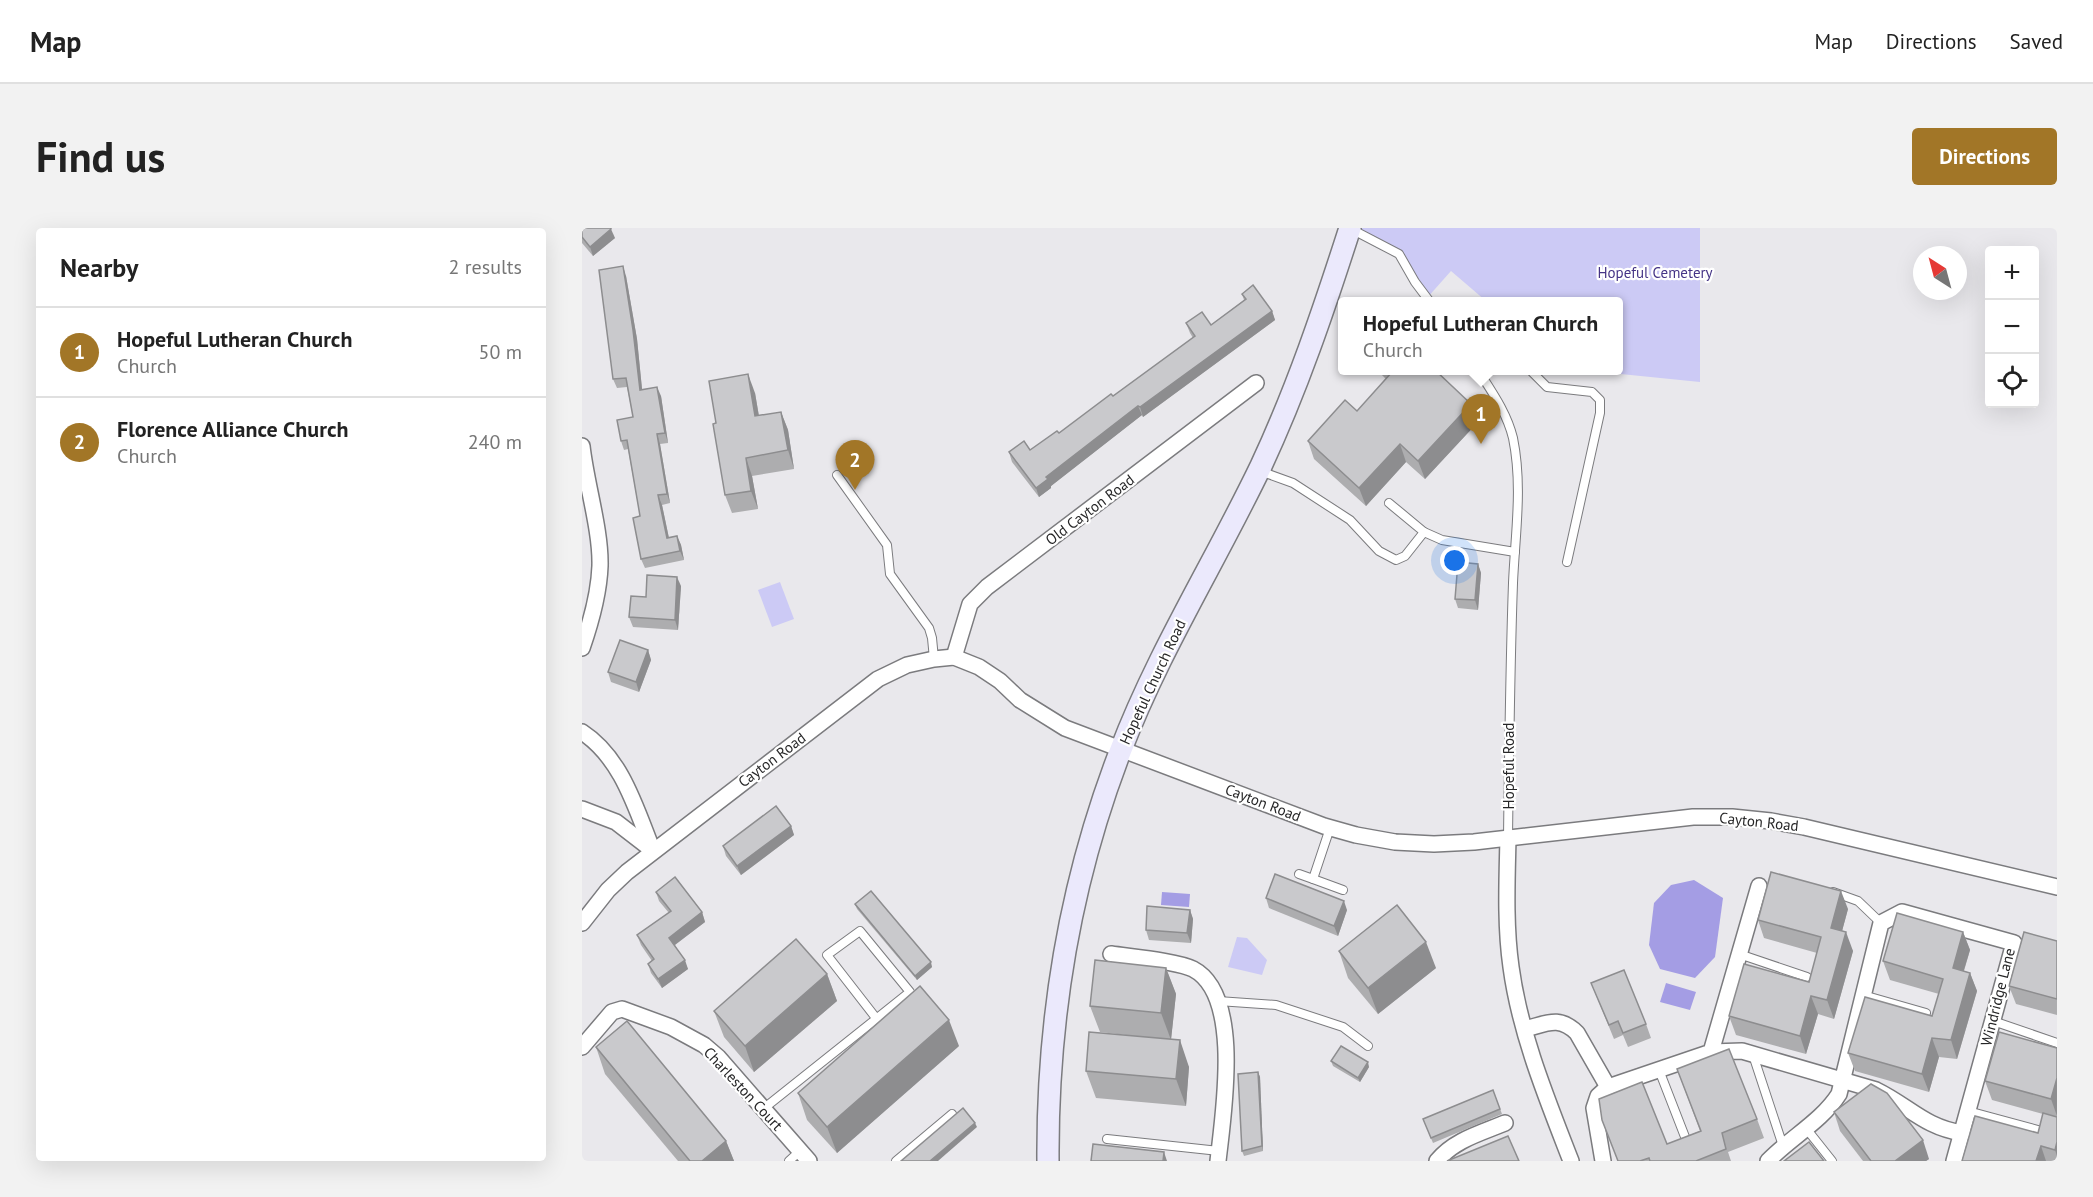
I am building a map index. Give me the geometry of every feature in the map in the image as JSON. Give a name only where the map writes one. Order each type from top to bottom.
[{"type":"main road","name":"Hopeful Church Road","points":[[1048,1161],[1051,1054],[1060,980],[1073,905],[1092,833],[1121,750],[1158,664],[1258,470],[1300,375],[1350,228]]},
{"type":"street","name":"Old Cayton Road","points":[[954,657],[970,604],[987,587],[1256,383]]},
{"type":"street","points":[[582,452],[600,566],[594,615],[582,648]]},
{"type":"street","name":"Cayton Road","points":[[582,923],[608,890],[653,851],[878,679],[907,665],[954,657],[979,667],[1000,681],[1020,700],[1065,728],[1330,828],[1356,835],[1415,843],[1474,842],[1693,818],[1752,819],[1804,827],[2057,887]]},
{"type":"street","points":[[582,732],[608,755],[620,774],[653,851]]},
{"type":"street","points":[[582,809],[628,829],[653,851]]},
{"type":"street","name":"Hopeful Road","points":[[1508,838],[1507,932],[1511,968],[1525,1029],[1545,1092],[1571,1161]]},
{"type":"street","points":[[1712,1052],[1759,886]]},
{"type":"street","name":"Windridge Lane","points":[[1881,923],[1902,912],[2020,943],[1993,1021],[1954,1161]]},
{"type":"street","points":[[1768,1161],[1831,1106],[1839,1094],[1881,923]]},
{"type":"street","points":[[1111,954],[1186,966],[1207,980],[1222,1014],[1226,1053],[1218,1156]]},
{"type":"street","name":"Charleston Court","points":[[582,1047],[616,1009],[628,1010],[671,1027],[704,1045],[718,1057],[763,1109],[799,1158]]},
{"type":"street","points":[[1525,1029],[1554,1021],[1570,1026],[1577,1033],[1608,1087]]},
{"type":"street","points":[[1603,1161],[1594,1108],[1598,1096],[1608,1087],[1712,1052],[1742,1051],[1876,1090],[1892,1098],[1920,1119],[1944,1130],[1962,1132]]},
{"type":"street","points":[[1437,1161],[1458,1143],[1505,1123]]},
{"type":"lane","points":[[1350,228],[1399,254],[1414,282],[1426,297]]},
{"type":"lane","name":"Hopeful Road","points":[[1481,375],[1504,411],[1513,437],[1520,492],[1515,552],[1508,838]]},
{"type":"lane","points":[[1535,375],[1547,387],[1592,392],[1600,400],[1600,413],[1568,562]]},
{"type":"lane","points":[[1258,470],[1293,483],[1350,520],[1379,551],[1396,560],[1405,556],[1424,532]]},
{"type":"lane","points":[[837,475],[887,545],[890,574],[929,628],[934,659]]},
{"type":"lane","points":[[1389,503],[1424,532],[1442,540],[1515,552]]},
{"type":"lane","points":[[1313,879],[1330,828]]},
{"type":"lane","points":[[1299,874],[1343,890]]},
{"type":"lane","points":[[1827,891],[1858,901],[1881,923]]},
{"type":"lane","points":[[763,1109],[910,992],[860,931],[827,955],[876,1018]]},
{"type":"lane","points":[[1739,954],[1807,977]]},
{"type":"lane","points":[[1863,996],[1926,1014]]},
{"type":"lane","points":[[1218,1002],[1276,1005],[1343,1027],[1368,1046]]},
{"type":"lane","points":[[1993,1021],[2057,1042]]},
{"type":"lane","points":[[1753,1055],[1783,1146]]},
{"type":"lane","points":[[1659,1070],[1687,1142]]},
{"type":"lane","points":[[1968,1111],[2038,1130]]},
{"type":"lane","points":[[896,1161],[952,1114]]},
{"type":"lane","points":[[1805,1127],[1832,1161]]},
{"type":"lane","points":[[1107,1139],[1218,1156]]},
{"type":"green space","name":"Hopeful Cemetery","points":[[1350,228],[1700,228],[1700,382],[1623,374],[1623,297],[1481,297],[1451,271],[1426,297],[1399,254]]},
{"type":"green space","points":[[780,582],[794,619],[772,627],[758,590]]},
{"type":"green space","points":[[1237,937],[1247,938],[1267,960],[1262,975],[1228,967]]},
{"type":"shaded area","points":[[1694,880],[1723,898],[1715,957],[1695,978],[1660,969],[1649,945],[1654,903],[1671,885]]},
{"type":"shaded area","points":[[1162,892],[1190,894],[1189,907],[1161,905]]},
{"type":"shaded area","points":[[1666,983],[1696,992],[1690,1010],[1660,1002]]},
{"type":"building","points":[[582,228],[611,229],[590,247],[582,237]]},
{"type":"building","points":[[623,266],[640,390],[657,387],[665,433],[657,434],[667,494],[658,495],[667,538],[677,536],[680,551],[641,559],[633,518],[640,516],[627,440],[621,441],[617,420],[633,417],[626,378],[613,379],[599,270]]},
{"type":"building","points":[[1253,285],[1272,311],[1140,407],[1138,406],[1046,477],[1048,479],[1036,488],[1009,452],[1024,441],[1030,450],[1057,431],[1059,433],[1195,336],[1186,323],[1202,312],[1211,325],[1246,299],[1242,294]]},
{"type":"building","points":[[748,374],[755,416],[781,412],[788,450],[746,458],[751,491],[725,495],[713,424],[716,423],[709,381]]},
{"type":"building","points":[[1389,375],[1440,375],[1471,404],[1418,461],[1400,444],[1359,488],[1308,441],[1345,400],[1357,411]]},
{"type":"building","points":[[1458,562],[1478,564],[1475,600],[1455,599]]},
{"type":"building","points":[[647,575],[677,577],[675,620],[629,617],[631,596],[646,597]]},
{"type":"building","points":[[620,640],[648,650],[636,682],[608,672]]},
{"type":"building","points":[[776,806],[791,826],[737,866],[723,846]]},
{"type":"building","points":[[1771,872],[1841,891],[1831,928],[1846,932],[1827,1000],[1811,996],[1800,1036],[1729,1016],[1744,964],[1809,982],[1821,937],[1758,920]]},
{"type":"building","points":[[1275,874],[1344,901],[1334,926],[1266,898]]},
{"type":"building","points":[[675,877],[702,912],[669,938],[685,960],[658,979],[648,964],[654,959],[637,935],[671,911],[656,892]]},
{"type":"building","points":[[871,891],[931,962],[915,976],[855,904]]},
{"type":"building","points":[[1397,905],[1426,942],[1368,988],[1339,951]]},
{"type":"building","points":[[1147,906],[1190,910],[1187,933],[1146,930]]},
{"type":"building","points":[[1897,913],[1963,932],[1953,968],[1970,973],[1951,1040],[1932,1038],[1922,1074],[1848,1053],[1865,997],[1932,1016],[1943,979],[1883,961]]},
{"type":"building","points":[[2024,932],[2057,941],[2057,999],[2009,986]]},
{"type":"building","points":[[796,939],[827,974],[745,1046],[714,1011]]},
{"type":"building","points":[[1095,960],[1166,968],[1161,1013],[1090,1006]]},
{"type":"building","points":[[1624,970],[1646,1024],[1623,1033],[1618,1021],[1609,1025],[1591,983]]},
{"type":"building","points":[[920,986],[949,1020],[827,1127],[798,1093]]},
{"type":"building","points":[[627,1021],[726,1141],[702,1161],[690,1161],[596,1047]]},
{"type":"building","points":[[1089,1032],[1180,1040],[1176,1079],[1086,1071]]},
{"type":"building","points":[[1999,1032],[2057,1048],[2057,1078],[2051,1099],[1985,1081]]},
{"type":"building","points":[[1341,1046],[1368,1062],[1358,1078],[1331,1061]]},
{"type":"building","points":[[1729,1049],[1757,1119],[1722,1133],[1726,1149],[1696,1161],[1650,1161],[1649,1158],[1640,1161],[1618,1161],[1602,1120],[1599,1099],[1642,1082],[1667,1144],[1701,1131],[1677,1069]]},
{"type":"building","points":[[1258,1072],[1262,1146],[1242,1151],[1238,1074]]},
{"type":"building","points":[[1871,1084],[1887,1093],[1923,1140],[1895,1161],[1871,1161],[1834,1112]]},
{"type":"building","points":[[1493,1090],[1500,1109],[1431,1138],[1423,1119]]},
{"type":"building","points":[[963,1108],[975,1123],[930,1161],[901,1161]]},
{"type":"building","points":[[2043,1113],[2057,1117],[2055,1150],[2041,1146],[2036,1161],[1962,1161],[1975,1116],[2038,1133]]},
{"type":"building","points":[[1508,1136],[1519,1161],[1447,1161]]},
{"type":"building","points":[[1809,1142],[1824,1161],[1784,1161]]},
{"type":"building","points":[[1093,1144],[1164,1152],[1163,1161],[1091,1161]]},
{"type":"place","name":"Hopeful Lutheran Church","points":[[1481,444]]},
{"type":"place","name":"Florence Alliance Church","points":[[855,490]]}]
